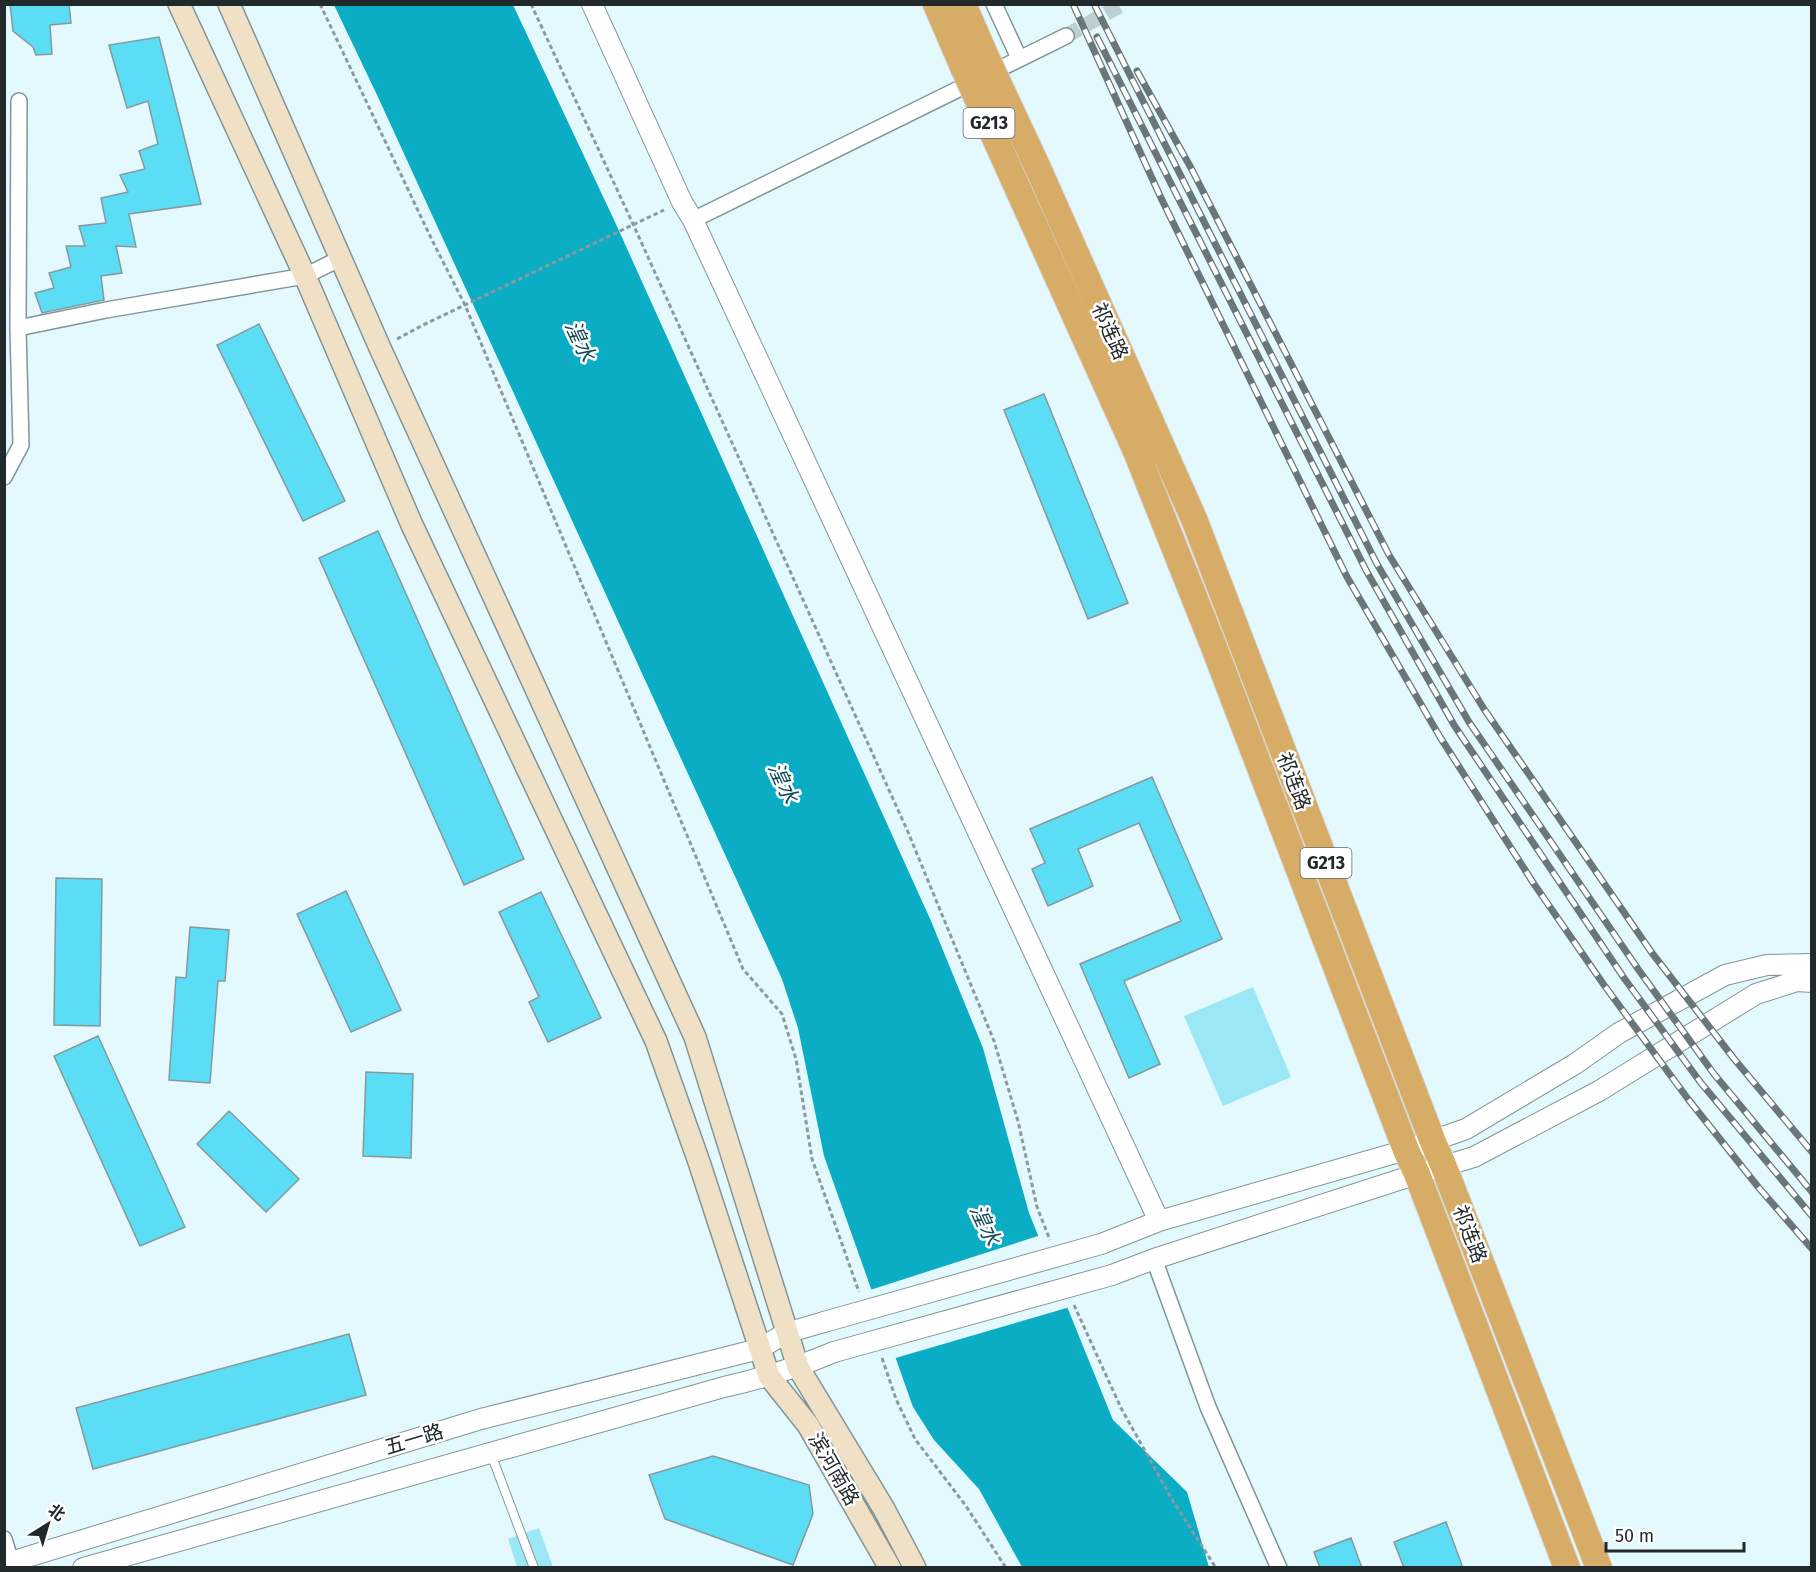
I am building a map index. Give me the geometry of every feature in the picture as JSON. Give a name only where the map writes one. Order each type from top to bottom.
[{"type":"highway","name":"祁连路","points":[[936,4],[975,63],[1037,166],[1194,519],[1432,1142],[1444,1167],[1599,1568]]},
{"type":"highway","name":"祁连路","points":[[963,4],[975,63],[1013,178],[1136,451],[1212,642],[1567,1568]]},
{"type":"main road","name":"滨河南路","points":[[179,4],[305,276],[412,525],[656,1041],[770,1376],[808,1425],[890,1568]]},
{"type":"main road","points":[[229,4],[380,348],[695,1037],[798,1367],[884,1509],[915,1568]]},
{"type":"street","points":[[592,4],[682,202],[693,220],[1160,1221]]},
{"type":"street","points":[[994,4],[1019,58]]},
{"type":"street","points":[[693,220],[1066,36]]},
{"type":"street","points":[[4,477],[21,445],[18,328],[19,102]]},
{"type":"street","points":[[18,328],[106,310],[305,276],[341,258]]},
{"type":"street","name":"五一路","points":[[9,1565],[481,1419],[759,1349],[786,1333],[1101,1244],[1160,1221],[1432,1142],[1466,1130],[1575,1064],[1618,1033],[1725,975],[1767,965],[1812,964]]},
{"type":"street","name":"五一路","points":[[83,1568],[713,1390],[770,1376],[834,1352],[1112,1275],[1154,1259],[1474,1157],[1599,1091],[1756,994],[1797,981],[1812,982]]},
{"type":"street","points":[[1154,1259],[1208,1407],[1279,1568]]},
{"type":"street","points":[[4,1539],[9,1565]]},
{"type":"lane","points":[[490,1453],[534,1568]]},
{"type":"path","points":[[320,4],[465,305],[743,969],[782,1014],[796,1059],[812,1159],[862,1301]]},
{"type":"path","points":[[531,4],[913,843],[994,1041],[1018,1121],[1037,1207],[1050,1240]]},
{"type":"path","points":[[380,348],[423,325],[682,202]]},
{"type":"path","points":[[1071,1296],[1121,1408],[1173,1501],[1216,1568]]},
{"type":"path","points":[[881,1355],[896,1399],[915,1439],[966,1506],[1006,1568]]},
{"type":"shaded area","points":[[1253,987],[1291,1077],[1223,1106],[1184,1016]]},
{"type":"shaded area","points":[[539,1528],[553,1567],[517,1567],[508,1539]]},
{"type":"water","name":"湟水","points":[[334,5],[513,5],[615,222],[931,921],[983,1048],[1029,1213],[1113,1420],[1187,1492],[1209,1567],[1022,1567],[979,1489],[934,1440],[913,1407],[824,1156],[798,1028],[782,979]]},
{"type":"pier","points":[[1041,1235],[1070,1307],[892,1359],[867,1291]]},
{"type":"building","points":[[10,4],[69,4],[71,23],[50,25],[52,54],[36,55],[33,47],[13,31]]},
{"type":"building","points":[[159,37],[201,204],[129,214],[136,247],[116,246],[122,273],[101,276],[104,300],[42,313],[35,293],[54,288],[49,273],[71,267],[66,246],[85,246],[79,226],[106,223],[101,198],[128,192],[120,175],[145,169],[139,151],[158,144],[148,101],[127,108],[109,45]]},
{"type":"building","points":[[259,324],[345,501],[303,521],[217,345]]},
{"type":"building","points":[[1044,394],[1128,603],[1088,619],[1004,410]]},
{"type":"building","points":[[378,531],[524,859],[464,885],[319,558]]},
{"type":"building","points":[[1152,777],[1222,939],[1124,981],[1160,1064],[1129,1078],[1080,964],[1181,921],[1139,823],[1078,849],[1093,886],[1048,906],[1032,869],[1045,863],[1030,829]]},
{"type":"building","points":[[56,878],[102,879],[100,1026],[54,1025]]},
{"type":"building","points":[[346,891],[401,1010],[351,1032],[297,914]]},
{"type":"building","points":[[541,892],[601,1018],[548,1042],[529,1002],[539,997],[499,912]]},
{"type":"building","points":[[190,927],[229,930],[225,981],[218,981],[210,1083],[169,1080],[176,977],[186,978]]},
{"type":"building","points":[[98,1036],[185,1227],[140,1246],[54,1056]]},
{"type":"building","points":[[366,1072],[413,1074],[411,1158],[363,1156]]},
{"type":"building","points":[[229,1111],[299,1179],[266,1212],[197,1144]]},
{"type":"building","points":[[349,1334],[366,1395],[93,1469],[76,1408]]},
{"type":"building","points":[[713,1456],[809,1485],[813,1514],[793,1565],[665,1519],[649,1475]]},
{"type":"building","points":[[1446,1522],[1463,1568],[1404,1568],[1394,1542]]},
{"type":"building","points":[[1351,1538],[1362,1568],[1320,1568],[1314,1552]]},
{"type":"tunnel","points":[[1066,36],[1123,4]]},
{"type":"railway","points":[[1073,4],[1161,198],[1347,577],[1440,737],[1534,884],[1604,985],[1688,1099],[1759,1188],[1812,1249]]},
{"type":"railway","points":[[1094,4],[1377,564],[1469,722],[1638,969],[1714,1074],[1812,1192]]},
{"type":"railway","points":[[1097,37],[1367,572],[1454,725],[1624,978],[1701,1083],[1812,1216]]},
{"type":"railway","points":[[1137,71],[1191,168],[1389,555],[1484,709],[1652,953],[1735,1060],[1812,1152]]}]
